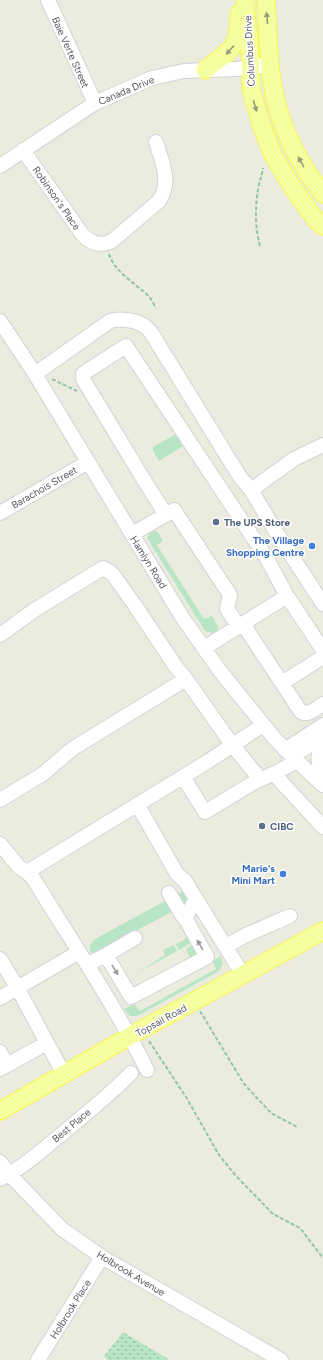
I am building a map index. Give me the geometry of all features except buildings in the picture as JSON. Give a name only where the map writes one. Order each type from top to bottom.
[{"type":"main road","points":[[205,70],[225,56],[234,46],[239,31],[238,0]]},
{"type":"main road","name":"Columbus Drive","points":[[245,0],[250,52],[251,89],[261,124],[273,155],[292,187],[316,220],[323,226]]},
{"type":"main road","name":"Columbus Drive","points":[[266,0],[272,83],[279,115],[301,162],[323,194]]},
{"type":"main road","name":"Topsail Road","points":[[0,1111],[136,1033],[323,931]]},
{"type":"street","name":"Baie Verte Street","points":[[48,0],[95,103]]},
{"type":"street","name":"Canada Drive","points":[[0,166],[95,103],[152,78],[184,72],[250,68],[270,65]]},
{"type":"street","name":"Robinson's Place","points":[[23,150],[82,234],[87,239],[99,244],[107,244],[163,196],[166,175],[156,142]]},
{"type":"street","points":[[35,374],[110,321],[115,319],[125,320],[146,326],[240,477],[251,490],[276,532],[323,604]]},
{"type":"street","name":"Hamlyn Road","points":[[0,321],[35,374],[182,617],[220,671],[263,726],[291,756],[323,785]]},
{"type":"street","points":[[166,515],[83,379],[83,374],[126,346],[266,557],[287,596],[323,650]]},
{"type":"street","points":[[251,490],[294,459],[323,446]]},
{"type":"street","name":"Barachois Street","points":[[0,513],[88,462]]},
{"type":"street","points":[[132,534],[174,510],[230,595],[227,609],[241,626],[300,710],[307,713],[323,704]]},
{"type":"street","points":[[0,635],[36,609],[103,568],[109,571],[134,604],[176,667],[233,746],[260,779]]},
{"type":"street","points":[[204,648],[287,596]]},
{"type":"street","points":[[284,686],[323,657]]},
{"type":"street","points":[[284,686],[323,666]]},
{"type":"street","points":[[0,800],[43,774],[72,749],[186,679]]},
{"type":"street","points":[[183,777],[205,812],[260,779],[274,774],[323,725]]},
{"type":"street","points":[[27,872],[183,777],[263,726]]},
{"type":"street","points":[[291,756],[323,737]]},
{"type":"street","points":[[323,744],[319,751],[318,758],[319,765],[323,772]]},
{"type":"street","points":[[274,774],[323,827]]},
{"type":"street","points":[[137,804],[177,874],[185,881],[243,975]]},
{"type":"street","points":[[0,844],[19,867],[33,878],[79,952],[136,1033],[147,1070]]},
{"type":"street","points":[[106,955],[131,996],[207,958],[169,893]]},
{"type":"street","points":[[185,918],[196,899]]},
{"type":"street","points":[[226,946],[246,935],[290,916]]},
{"type":"street","points":[[88,964],[135,938]]},
{"type":"street","points":[[0,998],[79,952]]},
{"type":"street","points":[[0,959],[17,987],[64,1074]]},
{"type":"street","points":[[0,1052],[4,1067],[47,1043]]},
{"type":"street","name":"Best Place","points":[[5,1176],[41,1151],[114,1091],[131,1073]]},
{"type":"street","name":"Holbrook Avenue","points":[[0,1162],[5,1176],[62,1229],[102,1257],[281,1360]]},
{"type":"street","name":"Holbrook Place","points":[[38,1360],[102,1257]]},
{"type":"path","points":[[260,246],[256,234],[256,214],[258,190],[263,168]]},
{"type":"path","points":[[109,254],[117,268],[128,280],[146,293],[156,308]]},
{"type":"path","points":[[49,378],[82,393],[90,391]]},
{"type":"path","points":[[194,1002],[244,1084],[272,1113],[297,1127]]},
{"type":"path","points":[[136,1033],[186,1097],[219,1155],[236,1176],[273,1214],[300,1228],[323,1258]]},
{"type":"green space","points":[[176,434],[181,442],[184,441],[189,452],[188,453],[183,446],[159,461],[153,451],[153,447]]},
{"type":"green space","points":[[154,531],[158,532],[163,541],[157,545],[204,619],[212,616],[218,627],[216,633],[213,634],[205,631],[147,538],[149,534]]},
{"type":"green space","points":[[183,891],[189,901],[182,906],[177,895]]},
{"type":"green space","points":[[167,901],[191,940],[189,944],[179,950],[176,944],[187,938],[172,912],[93,953],[90,951],[90,945],[95,939]]},
{"type":"green space","points":[[174,945],[177,951],[135,974],[165,955],[163,950]]},
{"type":"green space","points":[[194,946],[197,953],[190,958],[186,949]]},
{"type":"green space","points":[[221,956],[223,964],[219,971],[141,1014],[130,1016],[124,1009],[134,1004],[140,1011],[216,969],[212,961]]},
{"type":"green space","points":[[123,1332],[170,1360],[108,1360],[104,1356]]},
{"type":"place","name":"The UPS Store","points":[[216,522]]},
{"type":"place","name":"The Village Shopping Centre","points":[[312,546]]},
{"type":"place","name":"CIBC","points":[[262,826]]},
{"type":"place","name":"Marie's Mini Mart","points":[[283,874]]}]
